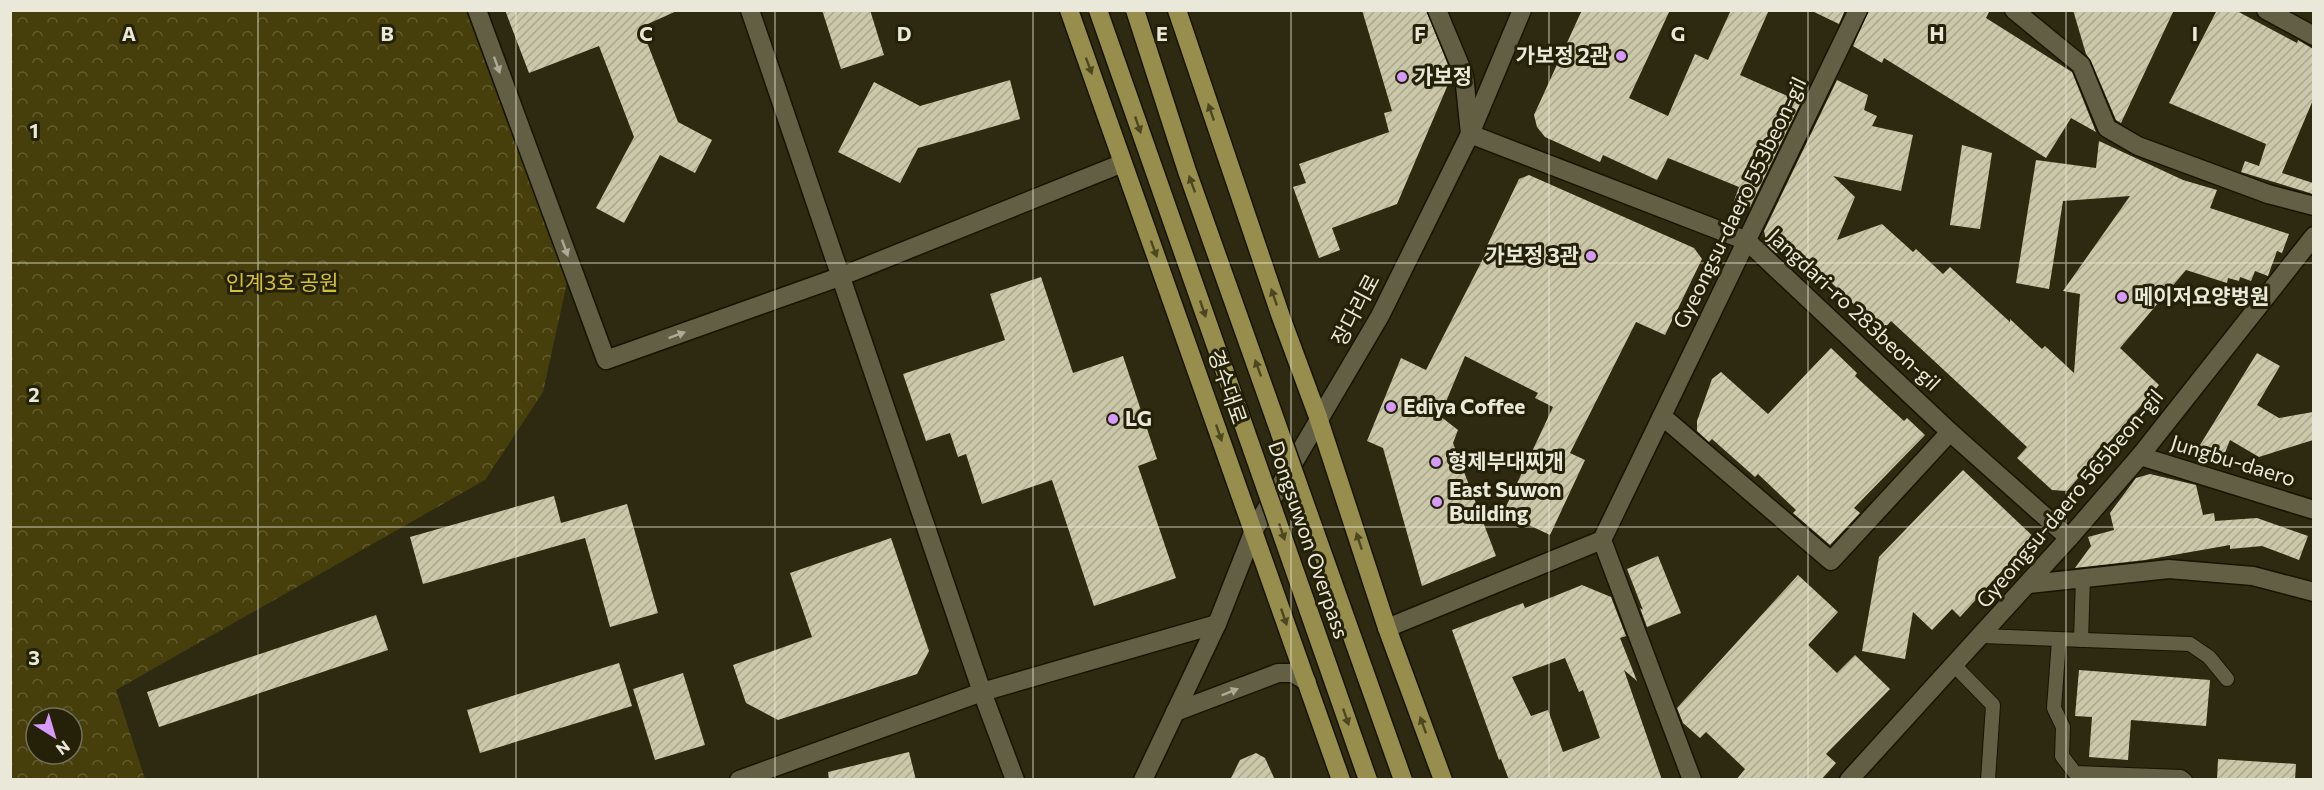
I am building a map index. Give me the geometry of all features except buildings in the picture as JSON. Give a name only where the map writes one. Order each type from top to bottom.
[{"type":"main road","name":"경수대로","points":[[1069,10],[1341,780]]},
{"type":"main road","name":"Dongsuwon Overpass","points":[[1098,10],[1368,780]]},
{"type":"main road","name":"Dongsuwon Overpass","points":[[1135,10],[1191,182],[1403,780]]},
{"type":"main road","points":[[1177,10],[1281,317],[1318,417],[1387,628],[1443,780]]},
{"type":"street","points":[[477,10],[606,360],[842,276],[1123,163]]},
{"type":"street","points":[[750,10],[982,692],[1015,780]]},
{"type":"street","points":[[1437,10],[1464,75],[1470,134]]},
{"type":"street","name":"장다리로","points":[[1143,780],[1217,624],[1254,530],[1318,417],[1380,316],[1470,134],[1522,10]]},
{"type":"street","name":"Gyeongsu-daero 553beon-gil","points":[[1602,540],[1858,10]]},
{"type":"street","points":[[2014,10],[2081,65],[2107,128],[2138,146],[2268,194],[2313,206]]},
{"type":"street","points":[[2266,10],[2313,36]]},
{"type":"street","name":"Jangdari-ro 283beon-gil","points":[[1470,134],[1747,241],[1950,432],[2069,538]]},
{"type":"street","name":"Gyeongsu-daero 565beon-gil","points":[[1849,780],[2029,584],[2140,456],[2313,236]]},
{"type":"street","points":[[1662,416],[1831,561],[1950,432]]},
{"type":"street","name":"Jungbu-daero","points":[[2140,456],[2313,510]]},
{"type":"street","points":[[1387,628],[1602,540],[1692,780]]},
{"type":"street","points":[[2029,584],[2169,569],[2253,576],[2313,592]]},
{"type":"street","points":[[739,780],[982,692],[1217,624]]},
{"type":"street","points":[[1175,712],[1278,673],[1293,673],[1307,682]]},
{"type":"lane","points":[[2082,640],[2083,578]]},
{"type":"lane","points":[[1982,636],[2190,644],[2209,657],[2227,679]]},
{"type":"lane","points":[[2059,639],[2054,708],[2063,727],[2062,756],[2075,772],[2181,777],[2185,780]]},
{"type":"lane","points":[[1954,665],[1993,705],[1988,780]]},
{"type":"green space","name":"인계3호 공원","points":[[10,11],[477,11],[573,255],[543,392],[485,480],[116,690],[145,779],[11,779]]},
{"type":"place","name":"가보정 2관","points":[[1621,56]]},
{"type":"place","name":"가보정","points":[[1402,77]]},
{"type":"place","name":"가보정 3관","points":[[1591,256]]},
{"type":"place","name":"메이저요양벙원","points":[[2122,297]]},
{"type":"place","name":"Ediya Coffee","points":[[1391,407]]},
{"type":"place","name":"LG","points":[[1113,419]]},
{"type":"place","name":"형제부대찌개","points":[[1436,462]]},
{"type":"place","name":"East Suwon Building","points":[[1437,502]]}]
